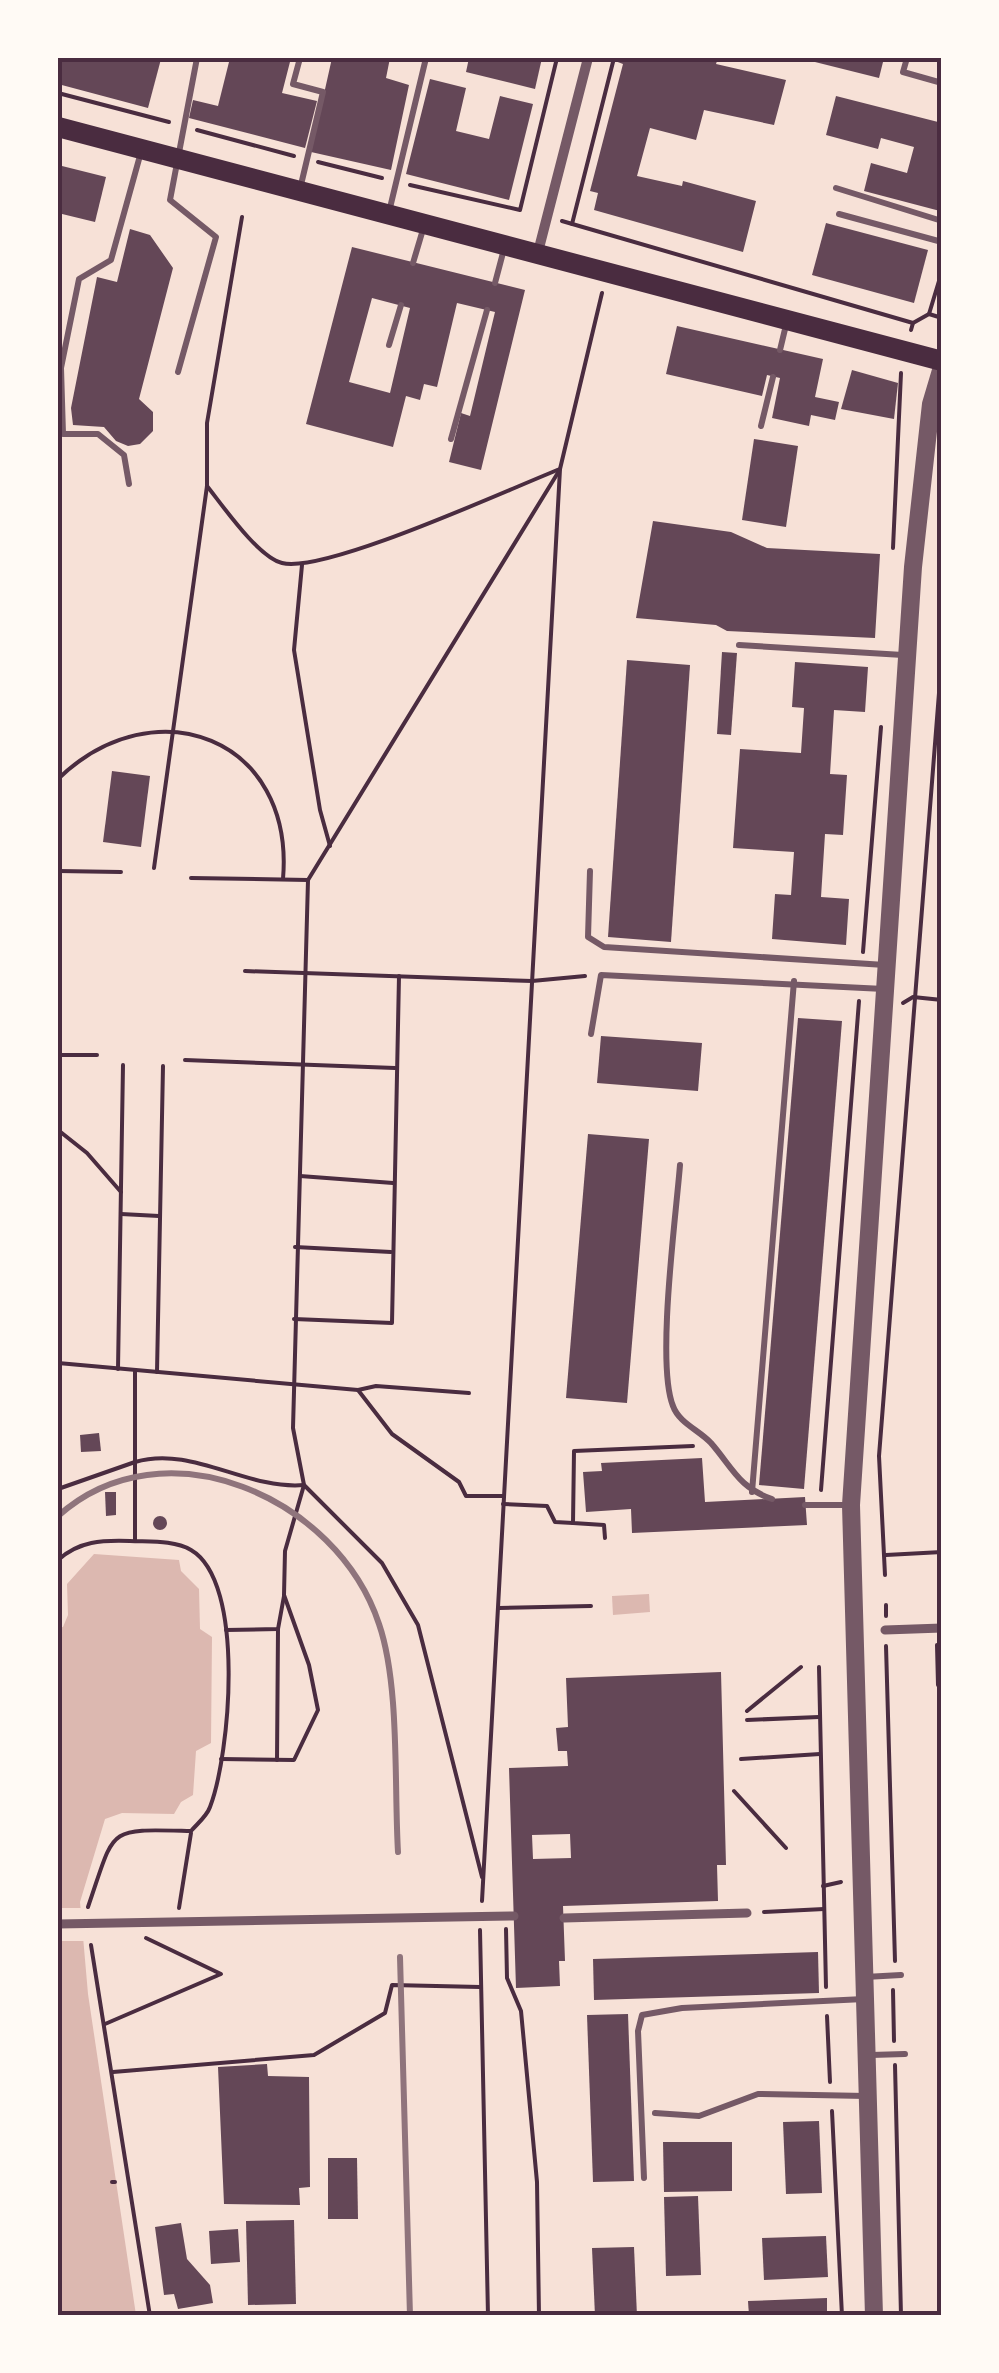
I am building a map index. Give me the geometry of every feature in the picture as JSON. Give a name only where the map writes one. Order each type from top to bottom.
[{"type":"main road","points":[[58,127],[907,350],[942,364]]},
{"type":"street","points":[[538,252],[588,58]]},
{"type":"street","points":[[874,2316],[851,1506],[907,655],[931,404],[942,364]]},
{"type":"street","points":[[886,1630],[939,1628]]},
{"type":"street","points":[[564,1918],[747,1913]]},
{"type":"street","points":[[58,1924],[510,1916]]},
{"type":"lane","points":[[178,372],[216,237],[170,200],[180,159],[181,125],[197,58]]},
{"type":"lane","points":[[300,58],[293,84],[323,92],[300,190]]},
{"type":"lane","points":[[389,213],[426,58]]},
{"type":"lane","points":[[907,58],[903,72],[942,83]]},
{"type":"lane","points":[[128,484],[124,455],[98,434],[63,434],[61,368],[79,279],[111,260],[142,149]]},
{"type":"lane","points":[[836,188],[942,220]]},
{"type":"lane","points":[[839,214],[942,242]]},
{"type":"lane","points":[[413,263],[425,222]]},
{"type":"lane","points":[[495,283],[506,243]]},
{"type":"lane","points":[[389,345],[400,305]]},
{"type":"lane","points":[[450,439],[488,310]]},
{"type":"lane","points":[[780,350],[788,319]]},
{"type":"lane","points":[[761,426],[774,377]]},
{"type":"lane","points":[[740,646],[907,655]]},
{"type":"lane","points":[[590,870],[588,937],[604,948],[886,965]]},
{"type":"lane","points":[[591,1034],[601,975],[884,989]]},
{"type":"lane","points":[[752,1492],[794,982]]},
{"type":"lane","points":[[680,1165],[668,1331],[672,1404],[682,1420],[713,1445],[729,1472],[752,1492],[772,1499]]},
{"type":"lane","points":[[806,1505],[851,1506]]},
{"type":"lane","points":[[864,1977],[900,1974]]},
{"type":"lane","points":[[644,2178],[638,2031],[642,2015],[682,2008],[865,1999]]},
{"type":"lane","points":[[866,2055],[905,2054]]},
{"type":"lane","points":[[655,2114],[700,2116],[758,2094],[831,2092],[868,2096]]},
{"type":"path","points":[[58,92],[307,160],[520,210],[556,58]]},
{"type":"path","points":[[614,58],[572,224],[913,323],[929,314],[942,271]]},
{"type":"path","points":[[154,868],[170,729],[208,486],[207,423],[242,217]]},
{"type":"path","points":[[488,2316],[480,1916],[560,469],[608,270]]},
{"type":"path","points":[[929,314],[942,318]]},
{"type":"path","points":[[893,555],[903,396],[900,374],[913,323]]},
{"type":"path","points":[[208,486],[240,528],[278,563],[302,565],[430,523],[560,469]]},
{"type":"path","points":[[277,1760],[278,1628],[286,1551],[304,1485],[293,1428],[293,1318],[308,880],[560,469]]},
{"type":"path","points":[[302,565],[294,650],[320,810],[330,846]]},
{"type":"path","points":[[885,1575],[879,1456],[942,655]]},
{"type":"path","points":[[862,962],[882,712]]},
{"type":"path","points":[[58,779],[79,758],[107,742],[138,732],[170,729],[220,744],[260,779],[282,826],[283,879]]},
{"type":"path","points":[[58,871],[121,872]]},
{"type":"path","points":[[191,878],[308,880]]},
{"type":"path","points":[[245,971],[532,981],[601,975]]},
{"type":"path","points":[[293,1318],[392,1323],[399,976]]},
{"type":"path","points":[[820,1505],[860,988]]},
{"type":"path","points":[[901,1005],[913,997],[942,1000]]},
{"type":"path","points":[[58,1054],[97,1055]]},
{"type":"path","points":[[185,1060],[395,1068]]},
{"type":"path","points":[[118,1369],[123,1065]]},
{"type":"path","points":[[158,1372],[163,1066]]},
{"type":"path","points":[[58,1130],[87,1153],[121,1192]]},
{"type":"path","points":[[300,1176],[393,1182]]},
{"type":"path","points":[[121,1214],[159,1216]]},
{"type":"path","points":[[296,1247],[392,1252]]},
{"type":"path","points":[[58,1364],[358,1390],[376,1386],[468,1393]]},
{"type":"path","points":[[134,1541],[136,1370]]},
{"type":"path","points":[[358,1390],[392,1434],[459,1482],[466,1496],[547,1506],[554,1522],[604,1525],[606,1538]]},
{"type":"path","points":[[573,1523],[574,1450],[713,1445]]},
{"type":"path","points":[[58,1489],[160,1454],[257,1482],[304,1485],[382,1563],[418,1625],[484,1883]]},
{"type":"path","points":[[58,1560],[68,1550],[100,1540],[171,1543],[190,1549],[217,1578],[226,1630],[227,1716],[210,1809],[191,1832],[177,1922]]},
{"type":"path","points":[[884,1555],[942,1552]]},
{"type":"path","points":[[221,1759],[294,1760],[318,1710],[309,1665],[284,1595]]},
{"type":"path","points":[[499,1608],[592,1606]]},
{"type":"path","points":[[226,1630],[278,1628]]},
{"type":"path","points":[[938,1685],[939,1628]]},
{"type":"path","points":[[819,1666],[826,2002],[842,2316]]},
{"type":"path","points":[[747,1711],[801,1667]]},
{"type":"path","points":[[747,1720],[820,1717]]},
{"type":"path","points":[[740,1758],[820,1754]]},
{"type":"path","points":[[734,1791],[786,1848]]},
{"type":"path","points":[[88,1906],[110,1843],[127,1830],[191,1832]]},
{"type":"path","points":[[747,1913],[824,1908]]},
{"type":"path","points":[[510,1916],[507,1978],[520,2012],[537,2182],[538,2316]]},
{"type":"path","points":[[105,2024],[221,1974],[151,1942],[131,1924]]},
{"type":"path","points":[[92,1945],[150,2316]]},
{"type":"path","points":[[113,2072],[314,2055],[386,2014],[392,1985],[480,1987]]},
{"type":"shaded area","points":[[94,1554],[179,1560],[181,1571],[199,1589],[200,1629],[212,1637],[211,1743],[196,1751],[193,1795],[181,1802],[174,1814],[122,1813],[105,1819],[80,1902],[88,1994],[136,2315],[58,2315],[58,1628],[63,1627],[68,1615],[67,1584]]},
{"type":"shaded area","points":[[649,1594],[650,1612],[613,1615],[612,1596]]},
{"type":"pier","points":[[58,1908],[86,1908],[89,1941],[58,1941]]},
{"type":"building","points":[[58,58],[161,59],[148,108],[58,84]]},
{"type":"building","points":[[230,58],[291,58],[282,93],[317,101],[305,148],[189,118],[193,100],[218,106]]},
{"type":"building","points":[[332,58],[390,58],[386,78],[409,85],[391,170],[311,152]]},
{"type":"building","points":[[469,58],[542,58],[535,89],[466,72]]},
{"type":"building","points":[[616,58],[718,58],[716,64],[786,80],[774,125],[704,110],[696,140],[650,128],[637,176],[682,186],[683,181],[756,201],[743,252],[594,210],[598,193],[590,191],[623,64]]},
{"type":"building","points":[[816,58],[884,58],[879,78],[815,62]]},
{"type":"building","points":[[430,79],[466,88],[456,131],[489,139],[500,96],[533,104],[509,200],[406,174]]},
{"type":"building","points":[[836,96],[942,123],[940,211],[864,191],[871,163],[907,173],[914,147],[881,138],[878,149],[826,135]]},
{"type":"building","points":[[58,165],[106,177],[95,222],[58,213]]},
{"type":"building","points":[[826,223],[928,250],[914,303],[812,275]]},
{"type":"building","points":[[130,229],[150,235],[173,268],[139,399],[153,412],[153,431],[140,444],[128,446],[116,441],[104,427],[73,425],[71,408],[97,277],[117,282]]},
{"type":"building","points":[[352,247],[525,290],[481,470],[449,462],[461,413],[470,416],[495,312],[457,303],[437,387],[424,384],[420,400],[406,396],[393,447],[306,424]],"holes":[[[372,298],[410,308],[390,393],[349,382]]]},
{"type":"building","points":[[677,326],[823,359],[815,397],[839,402],[835,420],[811,415],[809,426],[772,418],[780,378],[767,375],[762,396],[666,374]]},
{"type":"building","points":[[852,370],[898,383],[894,419],[841,409]]},
{"type":"building","points":[[754,439],[798,446],[786,527],[742,520]]},
{"type":"building","points":[[653,521],[731,532],[767,548],[880,554],[875,638],[727,631],[716,625],[636,618]]},
{"type":"building","points":[[722,652],[737,653],[731,735],[717,734]]},
{"type":"building","points":[[627,660],[690,665],[671,942],[608,937]]},
{"type":"building","points":[[795,662],[868,667],[865,712],[834,710],[830,774],[847,775],[843,835],[825,834],[821,897],[849,899],[846,945],[772,939],[775,894],[791,895],[794,852],[733,848],[740,749],[801,753],[804,708],[792,707]]},
{"type":"building","points":[[112,771],[150,776],[141,847],[103,842]]},
{"type":"building","points":[[798,1018],[842,1021],[804,1489],[759,1485]]},
{"type":"building","points":[[601,1036],[702,1043],[698,1091],[597,1083]]},
{"type":"building","points":[[588,1134],[649,1139],[627,1403],[566,1398]]},
{"type":"building","points":[[99,1433],[101,1451],[81,1452],[80,1435]]},
{"type":"building","points":[[702,1458],[705,1502],[805,1497],[807,1525],[632,1533],[631,1509],[586,1512],[583,1472],[602,1471],[601,1463]]},
{"type":"building","points":[[105,1492],[116,1492],[116,1515],[106,1516]]},
{"type":"building","points":[[160,1516],[167,1523],[160,1530],[153,1523]]},
{"type":"building","points":[[721,1672],[726,1865],[717,1865],[718,1901],[563,1906],[565,1961],[559,1961],[560,1986],[516,1988],[509,1768],[568,1766],[567,1751],[558,1751],[556,1728],[568,1727],[566,1678]],"holes":[[[570,1834],[571,1858],[533,1859],[532,1835]]]},
{"type":"building","points":[[818,1952],[819,1993],[594,2000],[593,1959]]},
{"type":"building","points":[[628,2014],[634,2181],[593,2182],[587,2015]]},
{"type":"building","points":[[267,2064],[268,2076],[309,2077],[310,2187],[299,2188],[300,2205],[224,2204],[218,2067]]},
{"type":"building","points":[[819,2121],[822,2193],[786,2194],[783,2122]]},
{"type":"building","points":[[663,2142],[732,2142],[732,2191],[664,2192]]},
{"type":"building","points":[[328,2158],[357,2158],[358,2219],[328,2219]]},
{"type":"building","points":[[698,2196],[701,2275],[666,2276],[664,2197]]},
{"type":"building","points":[[294,2220],[296,2304],[248,2305],[246,2221]]},
{"type":"building","points":[[181,2223],[187,2259],[210,2285],[213,2303],[178,2309],[174,2294],[164,2295],[155,2227]]},
{"type":"building","points":[[238,2229],[240,2262],[211,2264],[209,2231]]},
{"type":"building","points":[[826,2236],[828,2277],[764,2280],[762,2238]]},
{"type":"building","points":[[634,2247],[637,2316],[595,2316],[592,2248]]},
{"type":"building","points":[[827,2298],[827,2316],[749,2316],[748,2301]]},
{"type":"railway","points":[[58,1516],[101,1488],[147,1475],[195,1475],[242,1487],[287,1509],[326,1540],[357,1579],[379,1624],[386,1649],[393,1706],[398,1852]]},
{"type":"railway","points":[[400,1957],[410,2316]]}]
